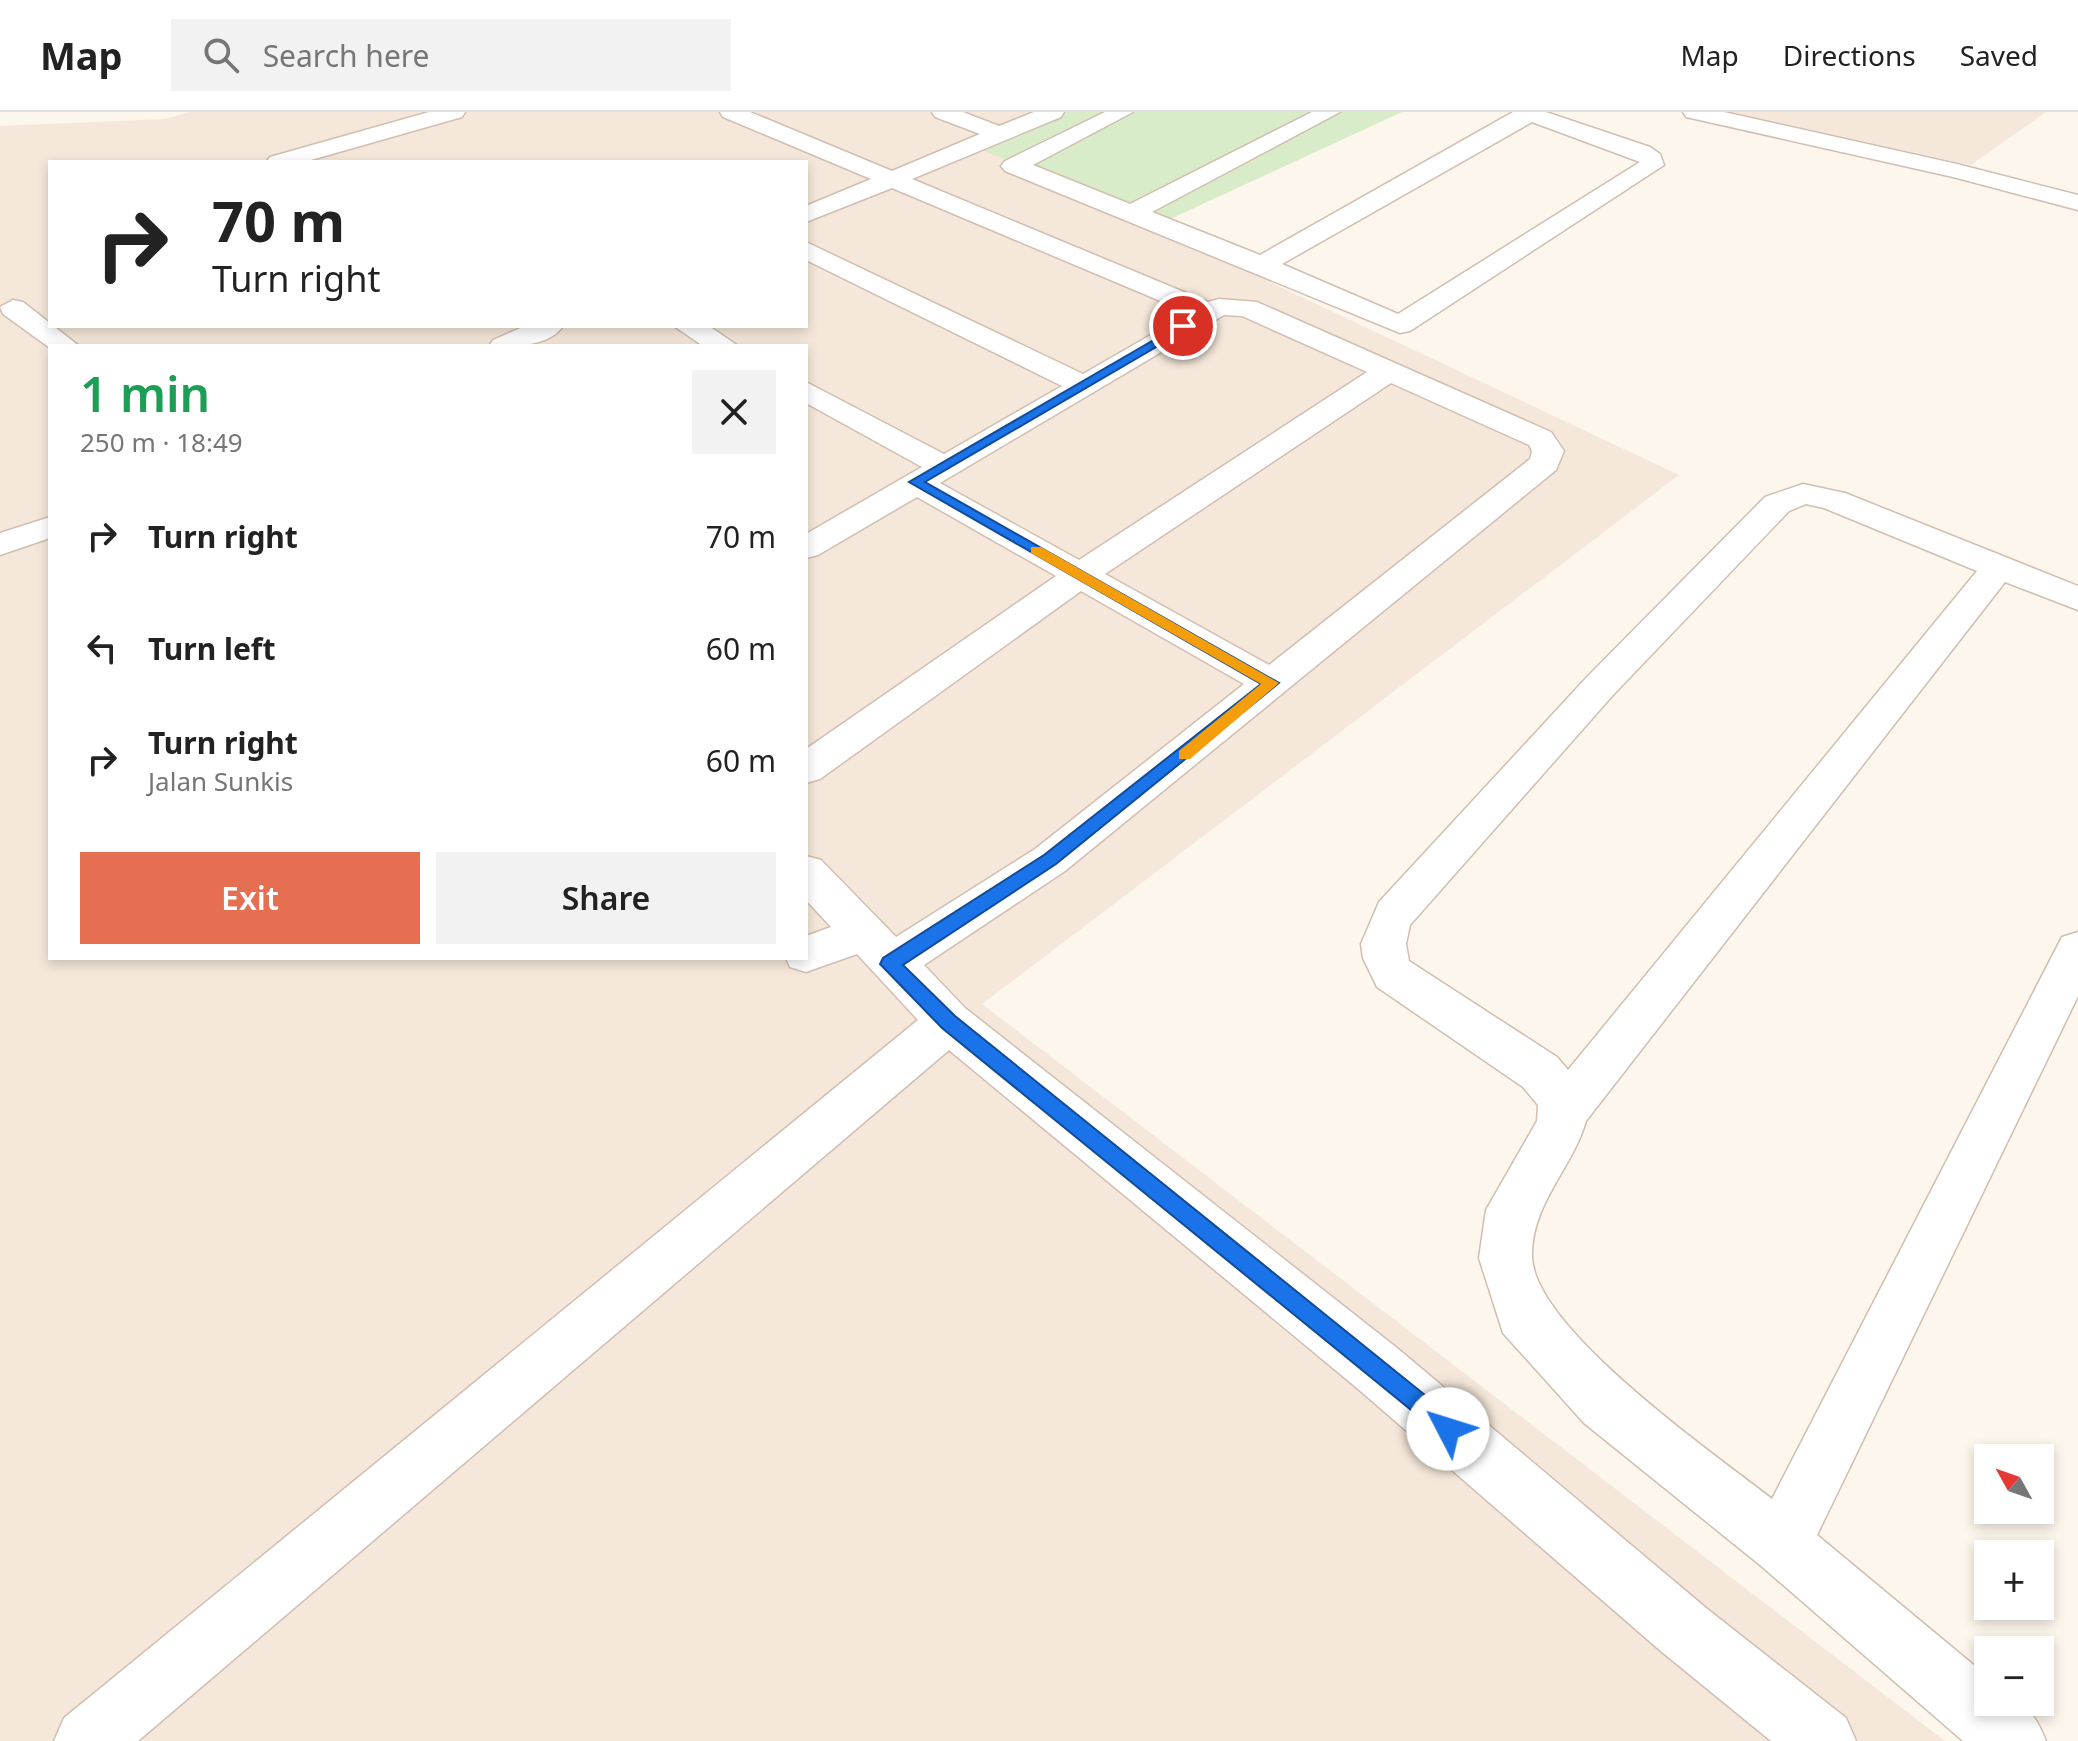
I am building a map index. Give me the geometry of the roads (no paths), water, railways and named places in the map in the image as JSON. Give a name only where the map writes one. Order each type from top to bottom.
[{"type":"street","points":[[285,160],[454,112]]},
{"type":"street","points":[[731,112],[1207,311]]},
{"type":"street","points":[[943,112],[999,134]]},
{"type":"street","points":[[808,214],[1053,112]]},
{"type":"street","points":[[1122,112],[1013,166],[1262,265],[1400,325],[1652,165],[1652,159],[1642,152],[1527,113],[1262,265]]},
{"type":"street","points":[[1131,213],[1329,112]]},
{"type":"street","points":[[1694,112],[1957,171],[2078,203]]},
{"type":"street","points":[[808,251],[1084,386]]},
{"type":"street","points":[[17,305],[63,344]]},
{"type":"street","points":[[808,547],[1207,311],[1219,307],[1247,308],[1540,439],[1548,451],[1545,463],[1050,860],[876,949],[808,954]]},
{"type":"street","points":[[508,344],[544,328]]},
{"type":"street","points":[[692,328],[720,344]]},
{"type":"street","points":[[808,768],[1080,575],[1389,371]]},
{"type":"street","points":[[808,392],[1080,575],[1272,683]]},
{"type":"street","points":[[1564,1111],[1561,1096],[1540,1072],[1393,974],[1383,957],[1382,936],[1394,914],[1600,686],[1777,504],[1803,494],[1833,500],[2078,599]]},
{"type":"street","points":[[0,545],[48,528]]},
{"type":"street","points":[[1999,566],[1564,1111],[1559,1128],[1512,1210],[1505,1258],[1522,1314],[1604,1403],[1781,1544],[2013,1741]]},
{"type":"street","points":[[808,874],[876,949],[949,1022],[1377,1368],[1684,1630],[1823,1741]]},
{"type":"street","points":[[1781,1544],[2078,950]]},
{"type":"street","points":[[87,1741],[949,1022]]}]
